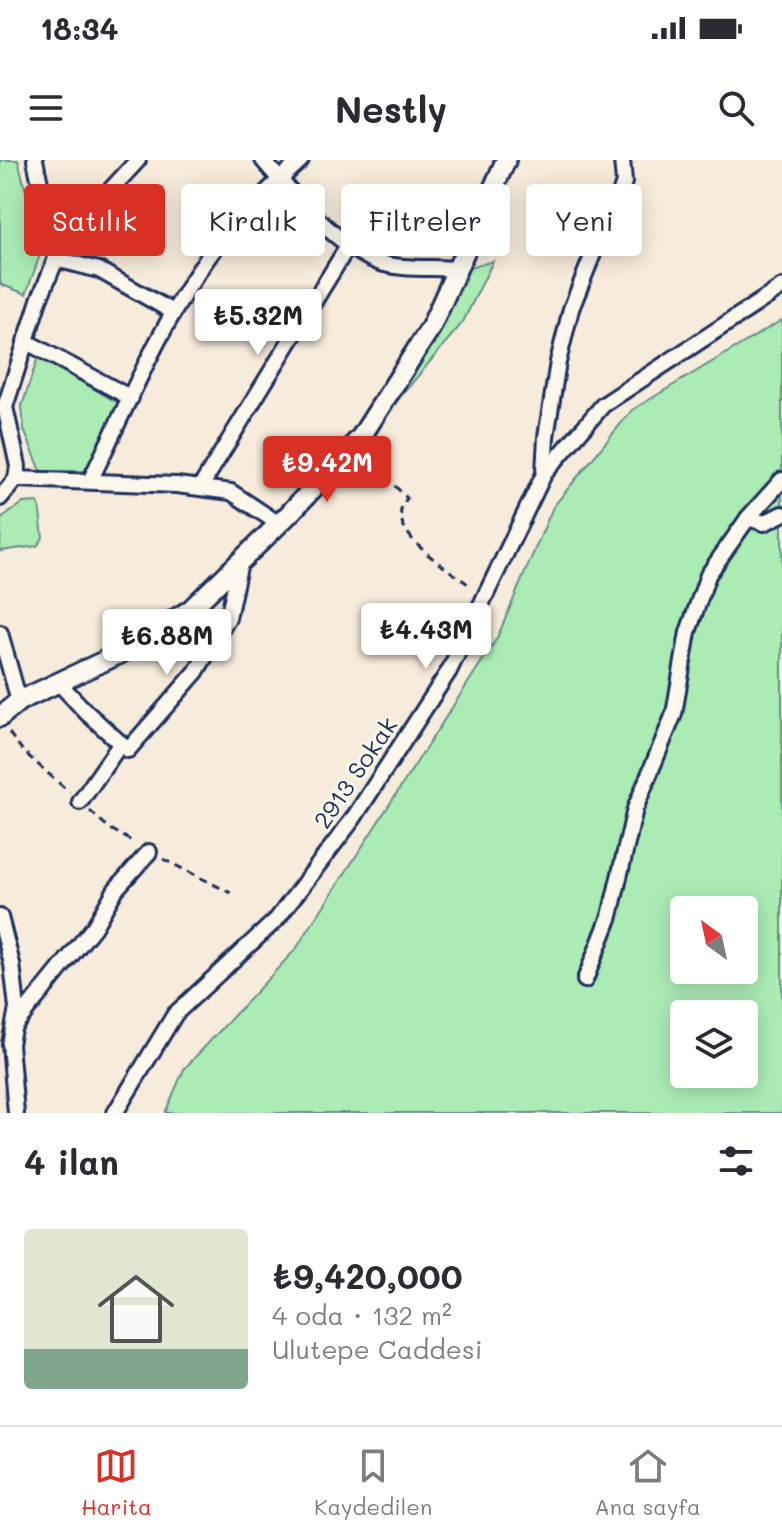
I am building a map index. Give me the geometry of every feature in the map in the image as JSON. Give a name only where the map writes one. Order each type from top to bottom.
[{"type":"street","points":[[35,160],[56,259]]},
{"type":"street","points":[[0,498],[16,479],[18,466],[5,407],[25,341],[56,259],[92,210],[138,160]]},
{"type":"street","points":[[263,160],[279,180],[341,239]]},
{"type":"street","points":[[90,481],[173,312],[205,260],[301,160]]},
{"type":"street","points":[[0,717],[19,701],[119,654],[190,610],[279,524],[361,437],[431,327],[506,160]]},
{"type":"street","points":[[544,474],[546,437],[558,362],[571,309],[617,204],[624,182],[622,160]]},
{"type":"street","points":[[200,488],[342,256]]},
{"type":"street","points":[[366,256],[379,263],[457,269]]},
{"type":"street","points":[[56,259],[99,270],[173,312]]},
{"type":"street","name":"2913 Sokak","points":[[115,1113],[175,1014],[277,919],[353,819],[449,671],[544,474],[603,405],[782,287]]},
{"type":"street","points":[[25,341],[131,398]]},
{"type":"street","points":[[16,479],[90,481],[231,492],[279,524]]},
{"type":"street","points":[[585,980],[610,916],[635,809],[674,714],[688,632],[708,575],[748,518],[782,480]]},
{"type":"street","points":[[748,518],[764,523],[782,514]]},
{"type":"street","points":[[59,683],[128,750],[196,672],[228,618],[240,562]]},
{"type":"street","points":[[0,633],[19,701]]},
{"type":"street","points":[[80,802],[121,743]]},
{"type":"street","points":[[14,1026],[94,927],[116,889],[149,852]]},
{"type":"street","points":[[0,917],[12,964],[17,1008],[7,1084],[16,1113]]},
{"type":"path","points":[[353,445],[407,498],[401,511],[406,533],[468,584]]},
{"type":"path","points":[[149,852],[231,893]]},
{"type":"green space","points":[[0,160],[18,160],[24,184],[24,256],[40,256],[26,294],[0,284]]},
{"type":"green space","points":[[493,261],[463,322],[393,406],[465,269]]},
{"type":"green space","points":[[782,320],[782,1113],[165,1113],[184,1069],[296,949],[497,638],[553,507],[632,410]]},
{"type":"green space","points":[[38,357],[118,403],[85,471],[41,471],[24,430],[22,406]]},
{"type":"green space","points":[[37,502],[43,538],[37,546],[0,551],[1,519],[23,503]]}]
